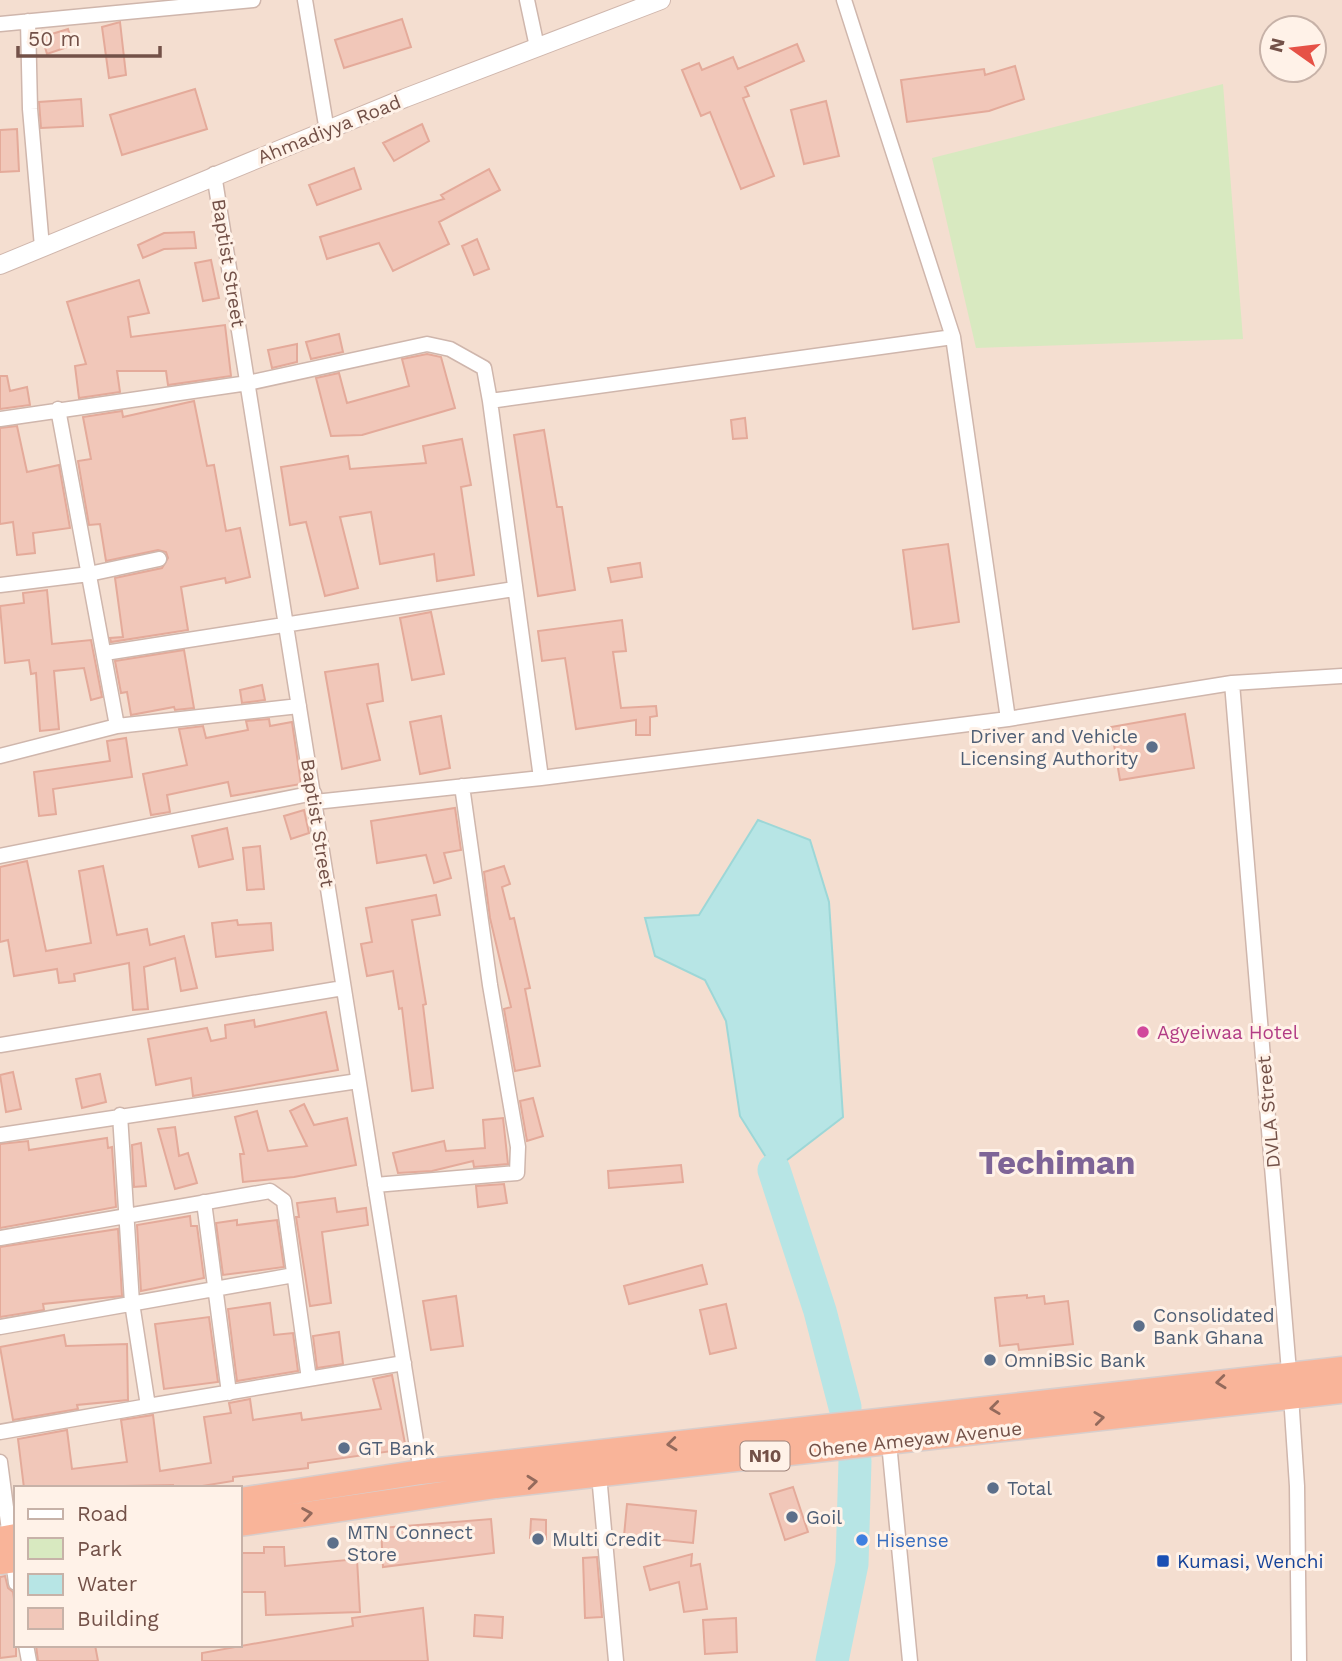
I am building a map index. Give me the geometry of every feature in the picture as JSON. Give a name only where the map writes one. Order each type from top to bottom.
[{"type":"highway","name":"Ohene Ameyaw Avenue","points":[[242,1500],[421,1472],[710,1451],[1290,1385],[1342,1369]]},
{"type":"highway","name":"Ohene Ameyaw Avenue","points":[[1290,1385],[1342,1391]]},
{"type":"highway","name":"Ohene Ameyaw Avenue","points":[[811,1440],[889,1443],[955,1424]]},
{"type":"highway","name":"Ohene Ameyaw Avenue","points":[[242,1524],[496,1486],[599,1475],[710,1451]]},
{"type":"street","points":[[0,24],[253,0]]},
{"type":"street","points":[[305,0],[327,131]]},
{"type":"street","points":[[527,0],[537,47]]},
{"type":"street","name":"Ahmadiyya Road","points":[[0,265],[214,174],[661,0]]},
{"type":"street","points":[[844,0],[953,337],[1008,719]]},
{"type":"street","points":[[27,21],[30,109],[41,247]]},
{"type":"street","name":"Baptist Street","points":[[214,174],[421,1472]]},
{"type":"street","points":[[490,401],[953,337]]},
{"type":"street","points":[[0,419],[248,383],[427,344],[450,349],[484,368],[541,778]]},
{"type":"street","points":[[58,409],[117,726]]},
{"type":"street","points":[[0,585],[89,574],[159,559]]},
{"type":"street","points":[[105,653],[514,589]]},
{"type":"street","points":[[0,856],[314,798],[541,778],[1008,719],[1232,683],[1342,676]]},
{"type":"street","name":"DVLA Street","points":[[1232,683],[1297,1486],[1299,1661]]},
{"type":"street","points":[[0,756],[117,726],[299,706]]},
{"type":"street","points":[[375,1185],[517,1173],[518,1147],[490,985],[462,786]]},
{"type":"street","points":[[0,1045],[343,988]]},
{"type":"street","points":[[0,1135],[358,1081]]},
{"type":"street","points":[[120,1115],[132,1303],[148,1406]]},
{"type":"street","points":[[0,1238],[270,1191],[277,1194],[284,1201],[309,1379]]},
{"type":"street","points":[[204,1202],[229,1392]]},
{"type":"street","points":[[0,1327],[294,1275]]},
{"type":"street","points":[[0,1432],[404,1363]]},
{"type":"street","points":[[889,1443],[910,1661]]},
{"type":"street","points":[[0,1462],[10,1554]]},
{"type":"street","points":[[599,1475],[616,1661]]},
{"type":"shaded area","points":[[0,0],[1342,0],[1342,1661],[0,1661]]},
{"type":"green space","points":[[1223,84],[1243,339],[976,348],[932,158]]},
{"type":"water","points":[[758,820],[810,840],[829,902],[843,1117],[774,1170],[740,1116],[726,1021],[705,980],[655,956],[645,918],[699,915]]},
{"type":"building","points":[[402,19],[411,47],[344,68],[335,40]]},
{"type":"building","points":[[120,22],[126,75],[109,78],[102,27]]},
{"type":"building","points":[[68,29],[73,45],[47,54],[42,37]]},
{"type":"building","points":[[797,44],[804,61],[745,87],[749,96],[743,98],[774,176],[741,189],[710,112],[701,116],[682,70],[699,63],[702,70],[733,57],[738,69]]},
{"type":"building","points":[[1015,66],[1024,99],[989,111],[907,122],[901,80],[984,69],[985,75]]},
{"type":"building","points":[[195,89],[207,129],[122,155],[110,115]]},
{"type":"building","points":[[81,99],[83,126],[41,128],[39,102]]},
{"type":"building","points":[[826,101],[839,156],[804,164],[791,110]]},
{"type":"building","points":[[422,124],[429,141],[394,161],[383,143]]},
{"type":"building","points":[[17,129],[19,171],[0,172],[0,130]]},
{"type":"building","points":[[354,168],[361,189],[317,205],[309,185]]},
{"type":"building","points":[[489,169],[500,190],[439,222],[449,244],[393,271],[379,243],[327,259],[320,237],[444,199],[441,195]]},
{"type":"building","points":[[194,232],[196,248],[164,249],[143,258],[138,245],[164,233]]},
{"type":"building","points":[[477,239],[489,269],[474,275],[462,246]]},
{"type":"building","points":[[211,260],[219,298],[203,301],[195,263]]},
{"type":"building","points":[[139,280],[149,313],[128,317],[131,337],[225,325],[231,376],[168,385],[166,371],[117,371],[120,392],[79,398],[75,366],[86,364],[67,302]]},
{"type":"building","points":[[339,334],[343,352],[311,359],[306,342]]},
{"type":"building","points":[[297,344],[297,362],[272,368],[268,350]]},
{"type":"building","points":[[427,354],[441,357],[455,408],[362,435],[331,436],[316,378],[339,373],[347,403],[409,386],[402,359]]},
{"type":"building","points":[[0,376],[7,376],[10,391],[27,387],[30,405],[0,409]]},
{"type":"building","points":[[194,401],[207,466],[214,465],[226,531],[240,528],[250,577],[226,583],[225,578],[181,587],[188,630],[111,642],[110,638],[123,637],[115,578],[162,568],[168,558],[166,552],[158,550],[106,561],[100,524],[89,525],[78,461],[91,459],[83,417],[122,411],[123,417]]},
{"type":"building","points":[[745,418],[747,438],[733,439],[731,420]]},
{"type":"building","points":[[17,426],[27,472],[59,465],[70,528],[33,533],[35,553],[17,555],[13,522],[0,524],[0,428]]},
{"type":"building","points":[[544,430],[557,507],[562,507],[575,590],[538,596],[514,435]]},
{"type":"building","points":[[462,439],[471,485],[461,487],[474,575],[437,581],[434,554],[380,564],[371,512],[340,517],[358,588],[325,596],[306,522],[290,525],[281,467],[348,456],[350,469],[426,463],[423,446]]},
{"type":"building","points":[[948,544],[959,622],[913,629],[903,550]]},
{"type":"building","points":[[640,563],[642,577],[611,582],[608,568]]},
{"type":"building","points":[[47,590],[52,644],[91,640],[102,697],[91,700],[84,668],[54,671],[59,729],[40,731],[36,673],[31,674],[29,660],[5,663],[0,606],[24,603],[23,593]]},
{"type":"building","points":[[431,612],[444,674],[412,680],[400,618]]},
{"type":"building","points":[[622,620],[626,651],[613,652],[621,708],[656,706],[657,716],[650,717],[650,735],[636,735],[636,720],[576,729],[565,658],[542,661],[538,631]]},
{"type":"building","points":[[184,650],[194,708],[175,710],[174,707],[131,715],[127,692],[121,693],[115,661]]},
{"type":"building","points":[[378,664],[383,701],[367,704],[380,760],[342,769],[325,672]]},
{"type":"building","points":[[262,685],[265,700],[242,703],[240,690]]},
{"type":"building","name":"Driver and Vehicle Licensing Authority","points":[[1185,714],[1194,768],[1120,780],[1111,727]]},
{"type":"building","points":[[441,716],[450,768],[420,774],[410,722]]},
{"type":"building","points":[[269,719],[270,726],[292,722],[301,784],[231,796],[228,782],[167,795],[170,812],[151,815],[143,774],[187,765],[179,729],[203,726],[206,738],[248,730],[246,721]]},
{"type":"building","points":[[126,738],[132,777],[53,789],[56,814],[39,816],[34,772],[110,761],[107,741]]},
{"type":"building","points":[[455,808],[461,850],[444,853],[451,878],[434,883],[426,855],[377,863],[371,821]]},
{"type":"building","points":[[304,810],[309,833],[291,839],[284,816]]},
{"type":"building","points":[[227,828],[233,859],[199,867],[192,836]]},
{"type":"building","points":[[260,846],[264,889],[247,890],[243,848]]},
{"type":"building","points":[[27,861],[46,951],[91,943],[79,871],[103,866],[117,935],[147,929],[150,945],[184,936],[197,988],[181,991],[175,958],[144,967],[148,1009],[133,1010],[129,963],[74,974],[75,981],[59,983],[57,969],[14,976],[8,940],[0,942],[0,867]]},
{"type":"building","points":[[504,866],[510,884],[502,887],[510,919],[514,918],[530,988],[525,989],[540,1066],[515,1071],[504,1009],[511,1007],[490,918],[484,872]]},
{"type":"building","points":[[436,895],[440,915],[412,920],[426,1004],[423,1005],[433,1088],[412,1091],[402,1008],[399,1009],[393,971],[367,976],[361,944],[372,942],[366,908]]},
{"type":"building","points":[[237,920],[238,925],[271,923],[273,950],[216,957],[212,923]]},
{"type":"building","points":[[326,1012],[338,1070],[193,1096],[191,1078],[156,1085],[148,1039],[207,1028],[211,1041],[226,1038],[225,1025],[254,1020],[255,1027]]},
{"type":"building","points":[[13,1072],[21,1109],[6,1112],[0,1075]]},
{"type":"building","points":[[100,1074],[106,1102],[82,1108],[76,1079]]},
{"type":"building","points":[[533,1098],[543,1136],[527,1141],[520,1101]]},
{"type":"building","points":[[304,1104],[314,1125],[347,1118],[356,1165],[294,1177],[243,1182],[240,1154],[244,1154],[235,1117],[257,1111],[268,1151],[307,1146],[290,1111]]},
{"type":"building","points":[[503,1118],[508,1164],[474,1167],[473,1161],[432,1171],[398,1173],[393,1153],[444,1141],[446,1151],[485,1148],[483,1120]]},
{"type":"building","points":[[175,1127],[179,1156],[188,1153],[197,1183],[175,1189],[158,1129]]},
{"type":"building","points":[[107,1138],[108,1148],[112,1147],[116,1207],[0,1228],[0,1144],[28,1141],[29,1150]]},
{"type":"building","points":[[141,1143],[146,1186],[134,1187],[132,1145]]},
{"type":"building","points":[[681,1165],[683,1182],[609,1188],[608,1171]]},
{"type":"building","points":[[504,1184],[507,1203],[478,1207],[476,1186]]},
{"type":"building","points":[[335,1198],[337,1212],[366,1208],[368,1225],[322,1232],[331,1303],[310,1306],[296,1217],[299,1217],[297,1203]]},
{"type":"building","points":[[190,1216],[191,1226],[197,1226],[204,1278],[141,1291],[137,1225]]},
{"type":"building","points":[[237,1220],[237,1225],[277,1220],[284,1267],[223,1275],[216,1223]]},
{"type":"building","points":[[118,1229],[122,1296],[43,1304],[44,1310],[0,1317],[0,1247]]},
{"type":"building","points":[[702,1265],[707,1284],[629,1304],[624,1286]]},
{"type":"building","points":[[1027,1295],[1027,1298],[1044,1296],[1045,1304],[1068,1301],[1073,1344],[1019,1350],[1018,1344],[1000,1346],[995,1298]]},
{"type":"building","points":[[456,1296],[463,1346],[431,1350],[423,1301]]},
{"type":"building","points":[[270,1303],[274,1335],[293,1333],[298,1371],[237,1381],[228,1309]]},
{"type":"building","points":[[726,1304],[736,1348],[710,1354],[700,1310]]},
{"type":"building","points":[[209,1317],[218,1382],[164,1389],[155,1324]]},
{"type":"building","points":[[339,1332],[343,1364],[317,1368],[313,1336]]},
{"type":"building","points":[[64,1335],[66,1346],[127,1344],[128,1400],[77,1405],[78,1409],[13,1420],[0,1347]]},
{"type":"building","points":[[392,1375],[406,1449],[308,1463],[308,1468],[233,1477],[233,1481],[202,1486],[24,1486],[18,1439],[67,1430],[72,1469],[127,1462],[121,1420],[153,1415],[160,1471],[211,1463],[204,1417],[231,1413],[229,1403],[250,1399],[253,1420],[301,1413],[302,1420],[381,1409],[373,1379]]},
{"type":"building","points":[[793,1487],[808,1532],[785,1540],[770,1494]]},
{"type":"building","points":[[627,1504],[696,1511],[693,1543],[624,1536]]},
{"type":"building","points":[[491,1519],[494,1553],[383,1567],[381,1528]]},
{"type":"building","points":[[531,1519],[546,1520],[546,1539],[530,1538]]},
{"type":"building","points":[[264,1547],[284,1547],[285,1566],[357,1559],[360,1612],[266,1615],[265,1592],[242,1592],[242,1553],[264,1553]]},
{"type":"building","points":[[692,1554],[691,1566],[700,1564],[707,1609],[684,1612],[679,1582],[650,1590],[644,1567]]},
{"type":"building","points":[[597,1557],[602,1617],[585,1618],[583,1558]]},
{"type":"building","points":[[5,1576],[8,1588],[13,1592],[16,1656],[0,1658],[0,1577]]},
{"type":"building","points":[[423,1608],[428,1661],[202,1661],[202,1653],[353,1626],[352,1618]]},
{"type":"building","points":[[475,1615],[503,1617],[502,1638],[474,1636]]},
{"type":"building","points":[[736,1618],[737,1652],[705,1654],[703,1620]]},
{"type":"building","points":[[36,1647],[95,1647],[98,1661],[38,1661]]},
{"type":"waterway","points":[[774,1170],[820,1311],[845,1407]]},
{"type":"waterway","points":[[832,1661],[852,1564],[855,1461]]},
{"type":"place","name":"Driver and Vehicle Licensing Authority","points":[[1152,747]]},
{"type":"place","name":"Agyeiwaa Hotel","points":[[1143,1032]]},
{"type":"place","name":"Consolidated Bank Ghana","points":[[1139,1326]]},
{"type":"place","name":"OmniBSic Bank","points":[[990,1360]]},
{"type":"place","name":"GT Bank","points":[[344,1448]]},
{"type":"place","name":"Total","points":[[993,1488]]},
{"type":"place","name":"Goil","points":[[792,1517]]},
{"type":"place","name":"Multi Credit","points":[[538,1539]]},
{"type":"place","name":"Hisense","points":[[862,1540]]},
{"type":"place","name":"MTN Connect Store","points":[[333,1543]]},
{"type":"place","name":"Kumasi, Wenchi","points":[[1163,1561]]},
{"type":"district","name":"Techiman","points":[[1057,1162]]}]
